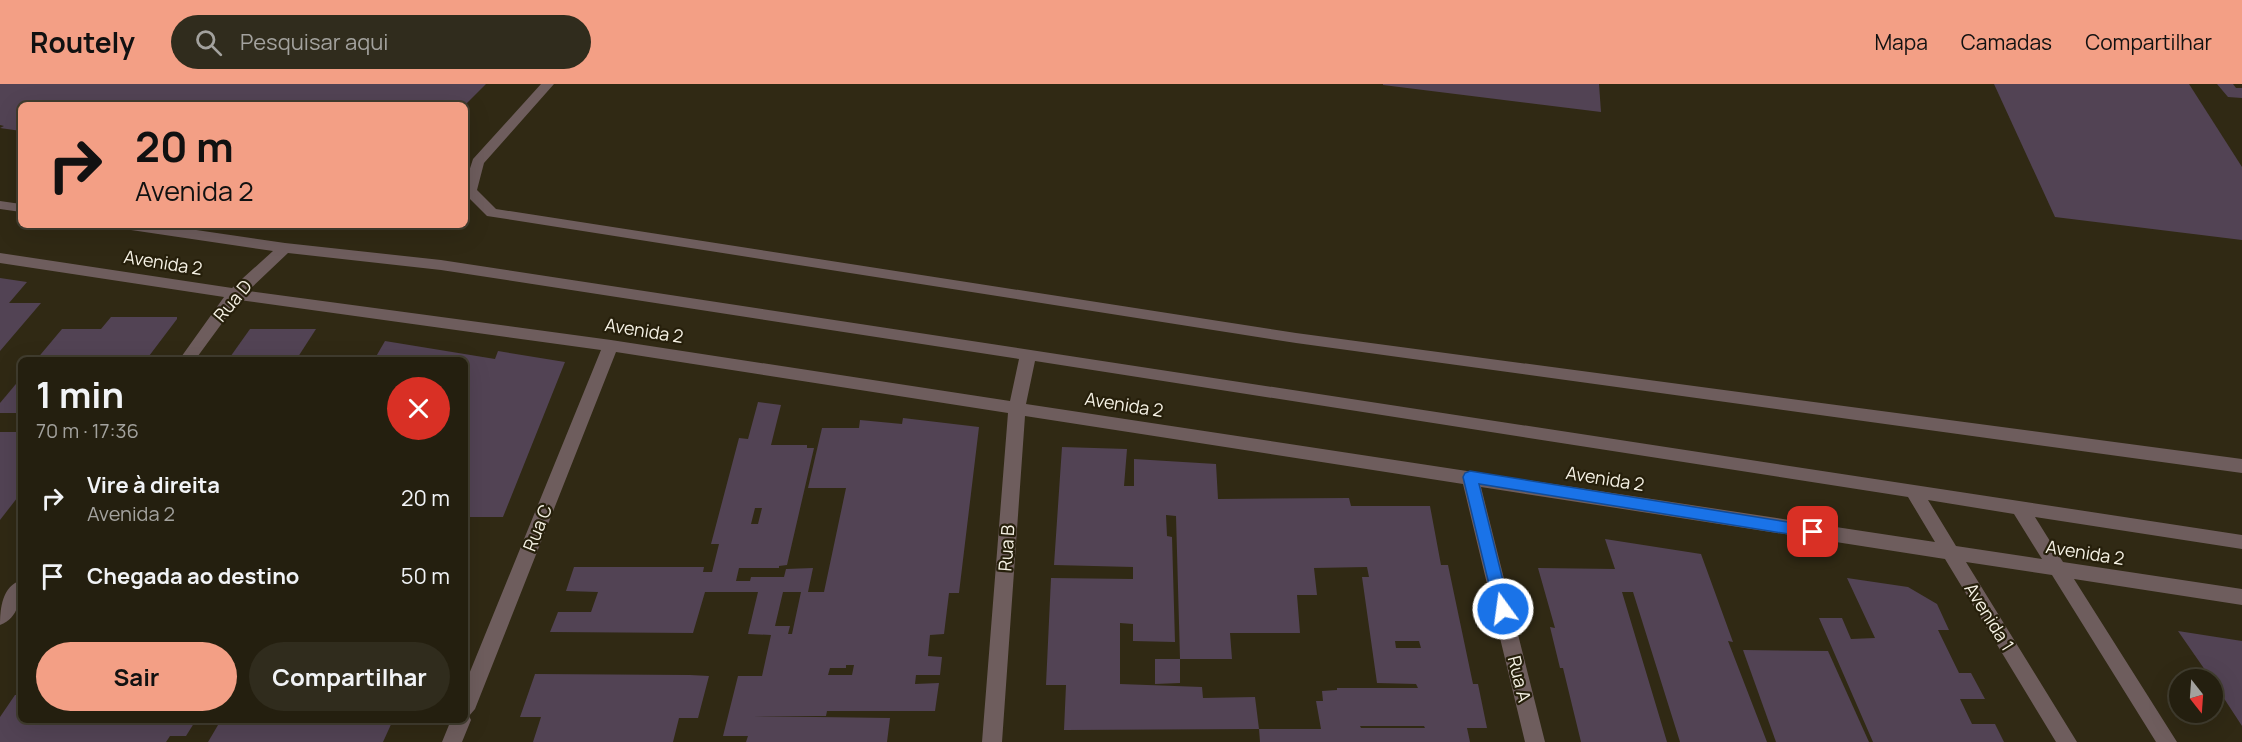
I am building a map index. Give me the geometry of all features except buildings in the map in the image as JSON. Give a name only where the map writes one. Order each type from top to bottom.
[{"type":"street","points":[[548,84],[478,162],[470,191],[492,213],[1296,338],[2242,466]]},
{"type":"street","points":[[0,205],[18,208]]},
{"type":"street","name":"Avenida 2","points":[[151,228],[285,248],[441,265],[2242,542]]},
{"type":"street","name":"Rua D","points":[[189,357],[235,294],[285,248]]},
{"type":"street","name":"Avenida 2","points":[[0,258],[235,294],[611,346],[1470,477],[1950,554],[2242,597]]},
{"type":"street","name":"Rua C","points":[[468,702],[611,346]]},
{"type":"street","name":"Rua B","points":[[992,742],[1017,409],[1028,355]]},
{"type":"street","name":"Rua A","points":[[1470,477],[1534,742]]},
{"type":"street","name":"Avenida 1","points":[[1912,491],[2067,742]]},
{"type":"street","points":[[2019,507],[2167,742]]},
{"type":"street","points":[[0,617],[18,592]]},
{"type":"street","points":[[452,742],[460,723]]},
{"type":"route","points":[[1503,609],[1470,477],[1813,532]]}]
